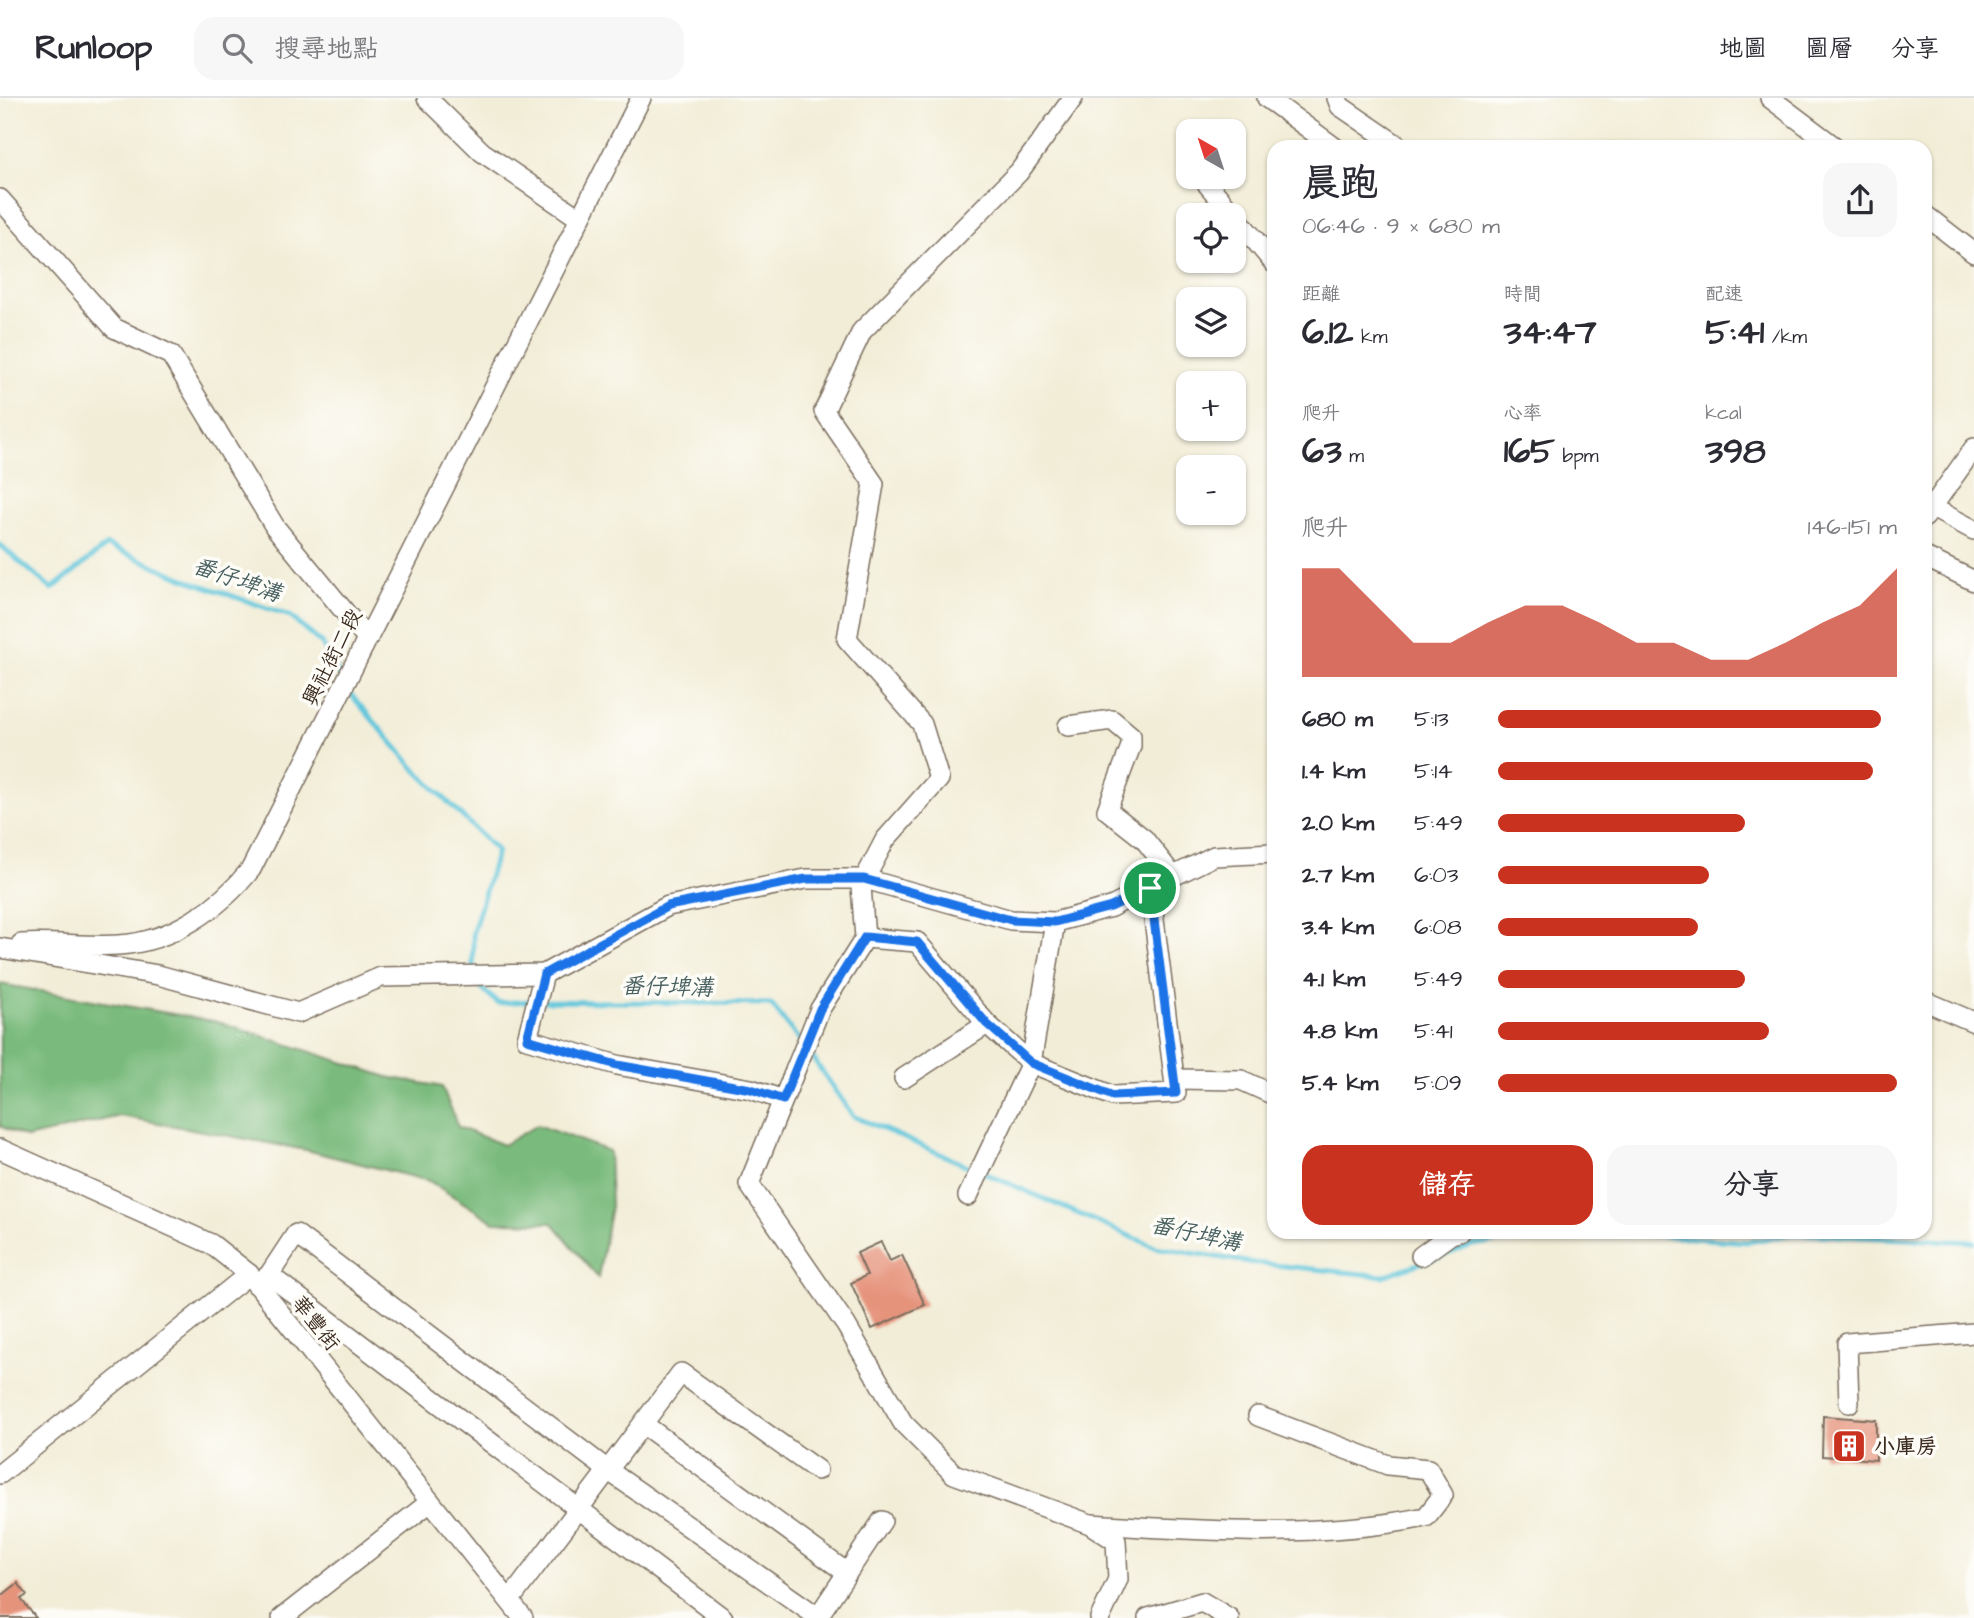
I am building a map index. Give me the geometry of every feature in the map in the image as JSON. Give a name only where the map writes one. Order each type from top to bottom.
[{"type":"street","points":[[427,98],[482,152],[579,218]]},
{"type":"street","name":"興社街二段","points":[[0,947],[46,942],[119,945],[156,938],[207,913],[231,894],[251,869],[640,98]]},
{"type":"street","points":[[1073,98],[1019,172],[862,331],[824,411],[874,484],[847,639],[922,724],[939,779],[885,840],[864,879],[861,886],[865,937],[820,1009],[749,1184],[846,1325],[903,1423],[954,1474],[1090,1524],[1116,1541],[1118,1578],[1100,1618]]},
{"type":"street","points":[[1267,98],[1325,140]]},
{"type":"street","points":[[1337,98],[1340,106],[1391,140]]},
{"type":"street","points":[[1770,98],[1826,140]]},
{"type":"street","points":[[1211,189],[1224,203]]},
{"type":"street","points":[[0,200],[114,328],[171,355],[275,527],[367,639]]},
{"type":"street","points":[[1932,220],[1974,253]]},
{"type":"street","points":[[1246,229],[1267,255]]},
{"type":"street","points":[[1932,503],[1974,448]]},
{"type":"street","points":[[1932,511],[1974,530]]},
{"type":"street","points":[[1932,560],[1974,581]]},
{"type":"street","points":[[1068,726],[1112,720],[1131,736],[1131,746],[1107,810],[1144,839],[1173,876]]},
{"type":"street","points":[[0,947],[158,975],[298,1013],[381,977],[544,974],[668,906],[806,879],[864,879],[1011,920],[1055,922],[1111,907],[1214,856],[1267,852]]},
{"type":"street","points":[[865,937],[917,942],[987,1024],[1031,1063],[1113,1096],[1176,1093],[1150,888]]},
{"type":"street","points":[[968,1196],[1031,1063],[1055,922]]},
{"type":"street","points":[[544,974],[527,1039],[617,1065],[751,1089],[783,1100]]},
{"type":"street","points":[[1932,1004],[1974,1022]]},
{"type":"street","points":[[904,1078],[987,1024]]},
{"type":"street","points":[[1175,1079],[1241,1080],[1267,1092]]},
{"type":"street","name":"華豐街","points":[[0,1149],[211,1244],[257,1278],[429,1503],[523,1618]]},
{"type":"street","points":[[0,1474],[257,1278],[296,1234],[609,1471],[817,1618],[882,1521]]},
{"type":"street","points":[[1421,1256],[1444,1239]]},
{"type":"street","points":[[257,1278],[579,1510],[723,1618]]},
{"type":"street","points":[[1849,1403],[1847,1343],[1974,1333]]},
{"type":"street","points":[[510,1600],[681,1373],[817,1470]]},
{"type":"street","points":[[1090,1524],[1228,1533],[1386,1525],[1426,1517],[1443,1495],[1428,1469],[1388,1465],[1258,1416]]},
{"type":"street","points":[[643,1424],[847,1573]]},
{"type":"street","points":[[282,1618],[429,1503]]},
{"type":"street","points":[[1148,1618],[1202,1602],[1229,1618]]},
{"type":"green space","points":[[0,984],[219,1022],[388,1077],[442,1087],[458,1127],[503,1145],[537,1125],[609,1151],[611,1206],[598,1278],[553,1223],[494,1222],[429,1181],[306,1150],[120,1116],[27,1138],[0,1126]]},
{"type":"building","points":[[881,1242],[890,1261],[902,1255],[925,1305],[872,1329],[851,1283],[867,1275],[857,1253]]},
{"type":"building","name":"小庫房","points":[[1823,1416],[1876,1420],[1876,1460],[1822,1456]]},
{"type":"building","points":[[18,1583],[27,1595],[21,1599],[36,1618],[0,1618],[0,1597]]},
{"type":"waterway","name":"番仔埤溝","points":[[0,545],[52,589],[107,545],[187,580],[290,616],[322,644],[341,678]]},
{"type":"waterway","name":"番仔埤溝","points":[[347,690],[415,769],[497,851],[473,932],[473,972]]},
{"type":"waterway","name":"番仔埤溝","points":[[473,981],[498,1003],[531,1001]]},
{"type":"waterway","name":"番仔埤溝","points":[[541,1001],[771,1004],[802,1044]]},
{"type":"waterway","name":"番仔埤溝","points":[[808,1051],[853,1116],[1155,1247],[1254,1263],[1383,1276],[1473,1245],[1514,1239]]},
{"type":"waterway","name":"番仔埤溝","points":[[1705,1239],[1748,1242],[1766,1239]]},
{"type":"waterway","name":"番仔埤溝","points":[[1907,1239],[1974,1242]]},
{"type":"place","name":"小庫房","points":[[1849,1446]]},
{"type":"route","points":[[806,879],[864,879],[1011,920],[1055,922],[1111,907],[1150,888],[1176,1093],[1113,1096],[1031,1063],[987,1024],[917,942],[865,937],[820,1009],[783,1100],[751,1089],[617,1065],[527,1039],[544,974],[668,906],[806,879]]}]
